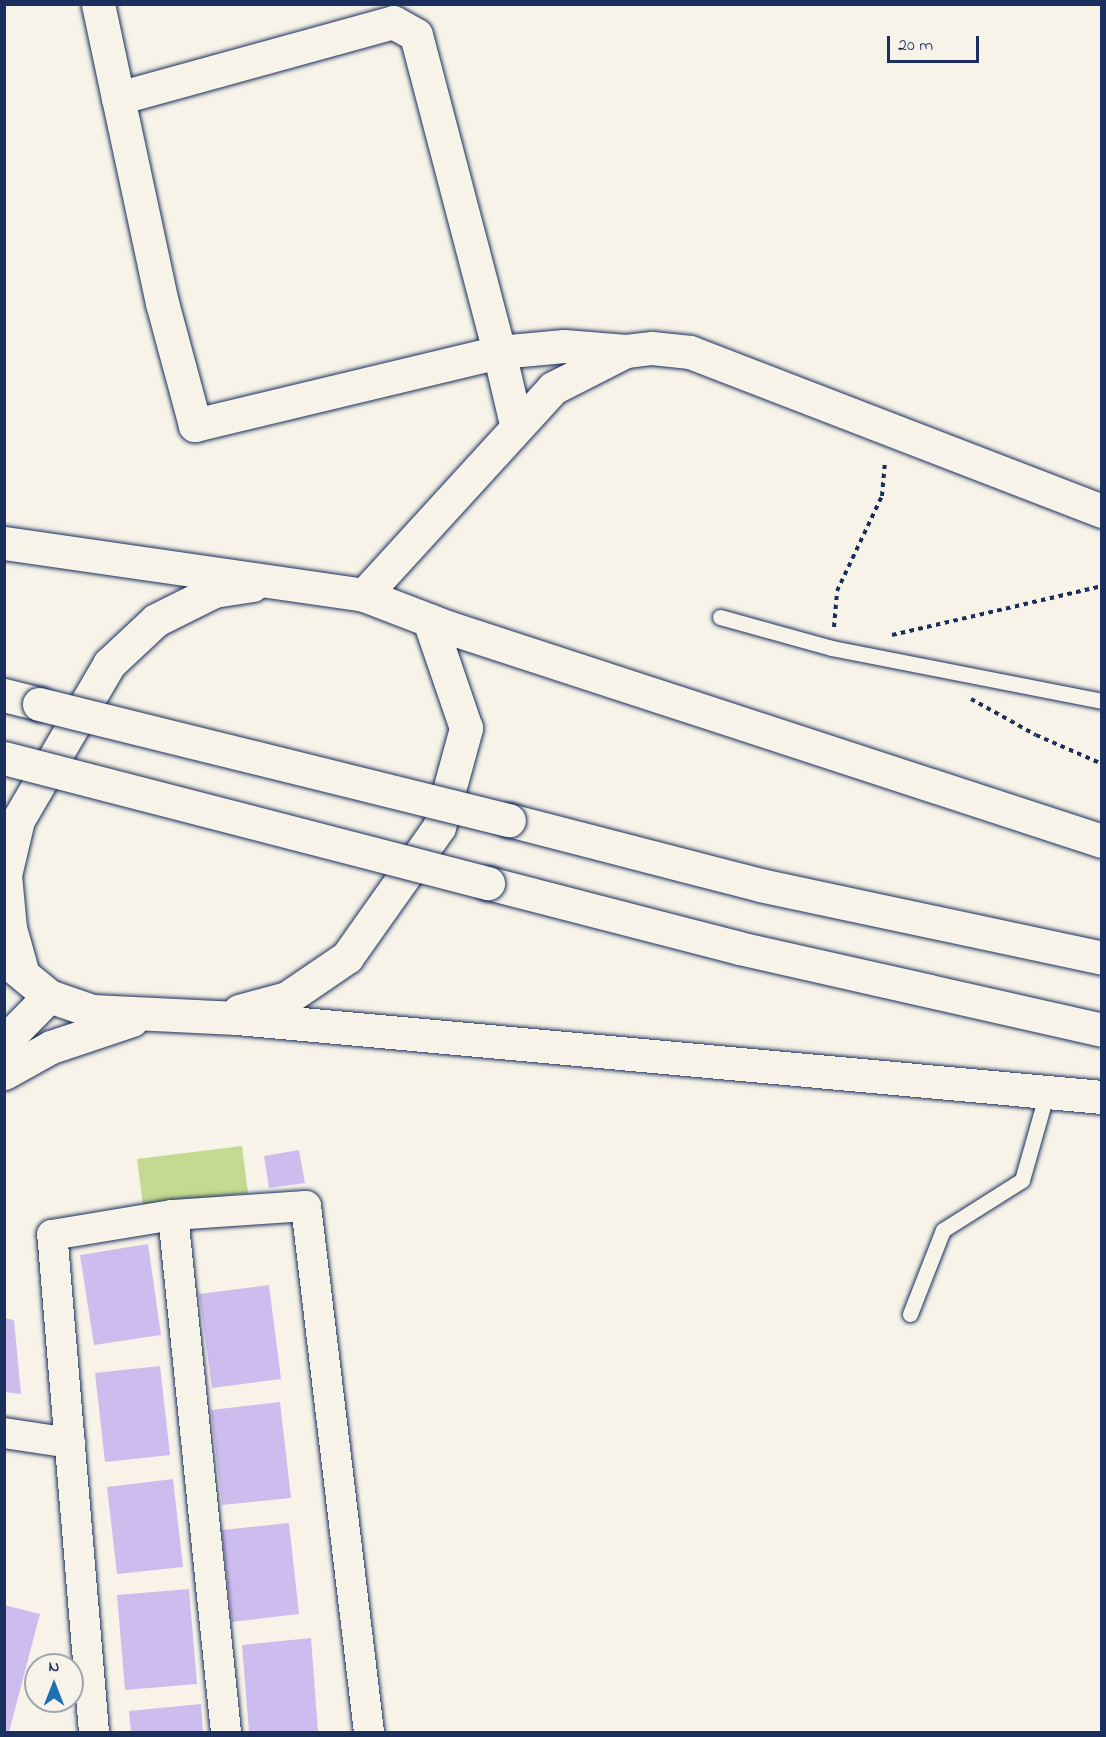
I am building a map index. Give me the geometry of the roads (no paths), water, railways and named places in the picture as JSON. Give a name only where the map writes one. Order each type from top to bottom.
[{"type":"main road","points":[[98,4],[162,303],[195,425],[499,352],[564,346],[626,351],[690,352],[879,423],[1101,511]]},
{"type":"main road","points":[[118,98],[393,22],[416,35],[516,424]]},
{"type":"main road","points":[[364,595],[516,424],[553,388],[626,351]]},
{"type":"main road","points":[[4,543],[287,580],[364,595],[429,620],[1101,841]]},
{"type":"main road","points":[[287,580],[214,591],[156,620],[109,664],[18,820],[5,875],[13,965],[49,996],[92,1011],[146,1016],[214,1017],[1101,1097]]},
{"type":"main road","points":[[214,1017],[287,998],[346,957],[439,827],[466,728],[429,620]]},
{"type":"main road","points":[[4,695],[509,820],[760,885],[1101,958]]},
{"type":"main road","points":[[4,758],[739,948],[1101,1030]]},
{"type":"main road","points":[[4,1042],[49,996]]},
{"type":"main road","points":[[4,1072],[51,1047],[146,1016]]},
{"type":"street","points":[[94,1732],[52,1235],[173,1215],[306,1206],[369,1732]]},
{"type":"street","points":[[173,1215],[226,1732]]},
{"type":"street","points":[[4,1432],[70,1443]]},
{"type":"lane","points":[[720,617],[832,648],[1101,701]]},
{"type":"lane","points":[[910,1314],[943,1230],[1022,1180],[1047,1092]]}]
